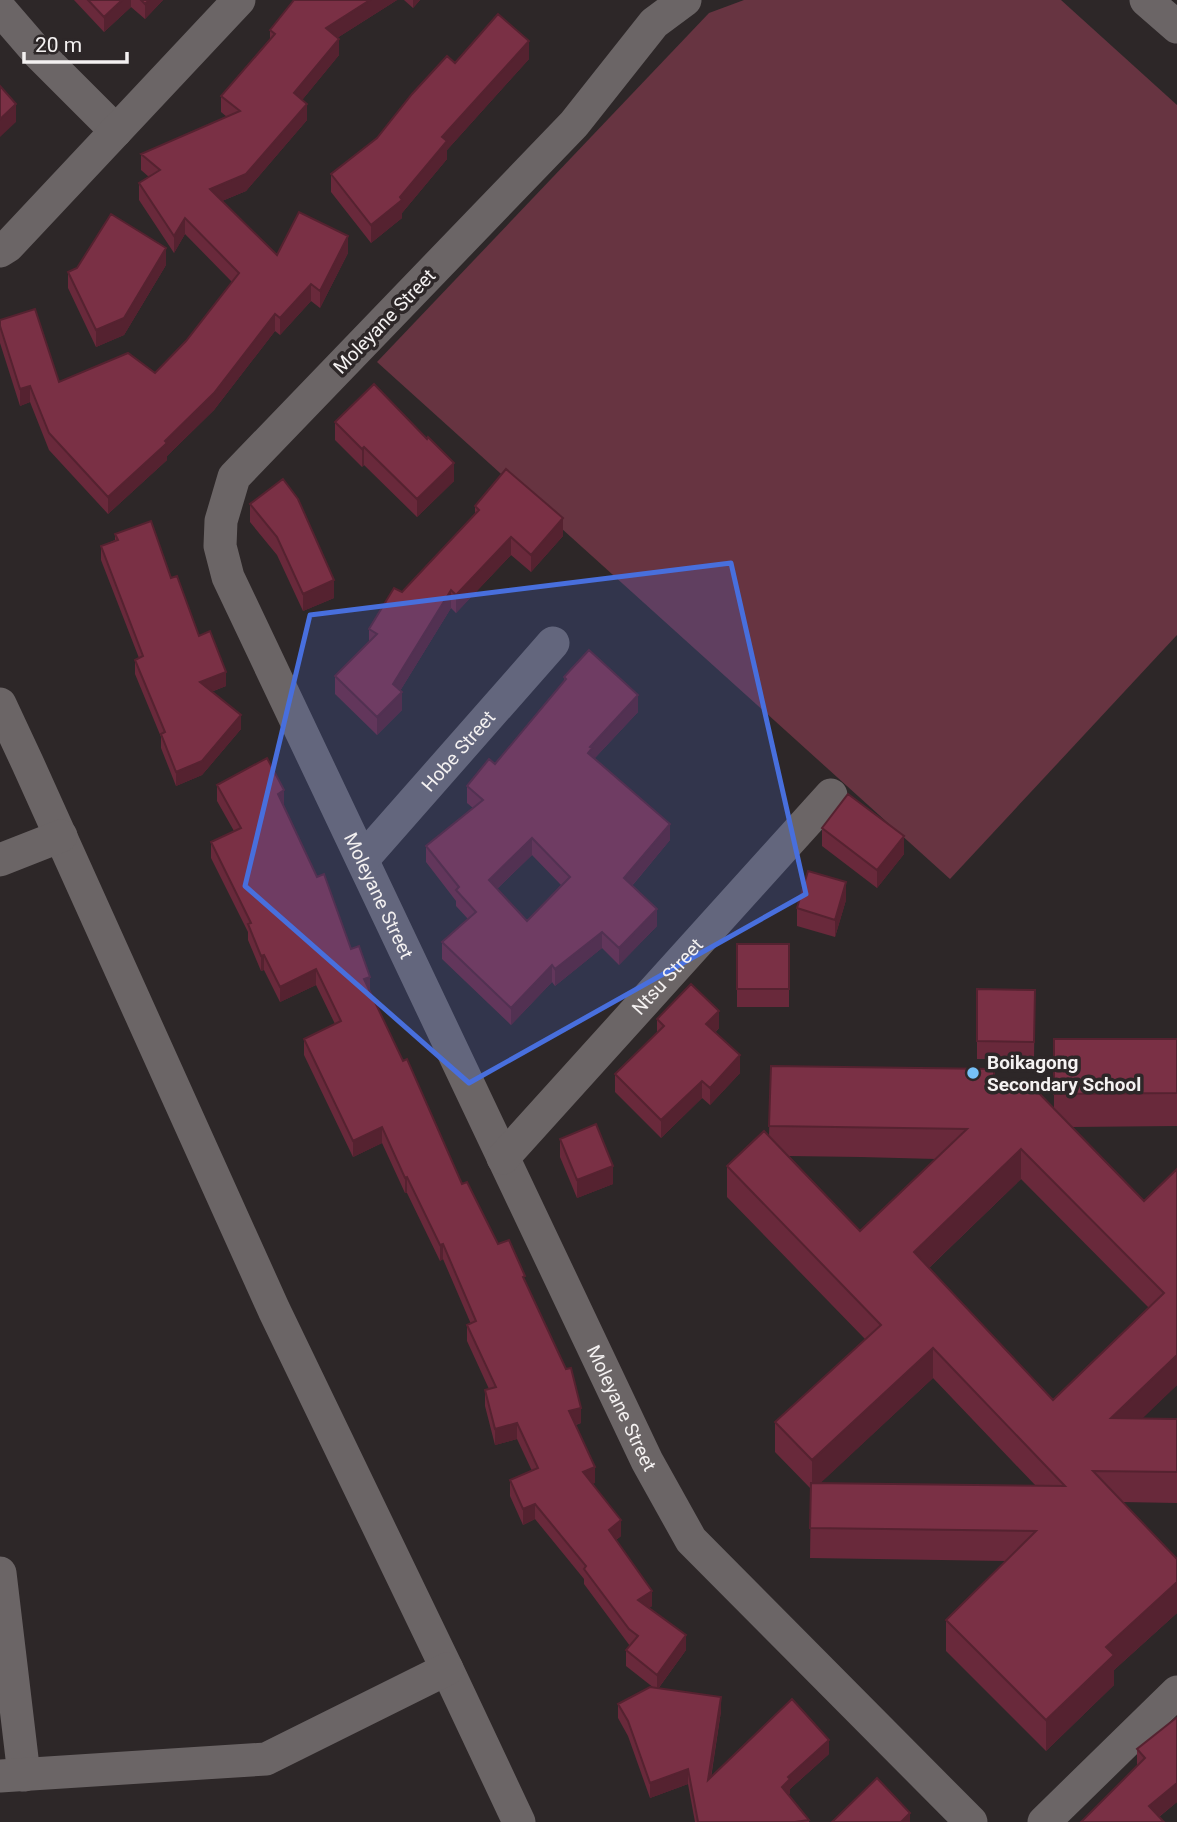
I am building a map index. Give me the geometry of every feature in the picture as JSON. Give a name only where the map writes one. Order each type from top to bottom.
[{"type":"street","points":[[0,251],[8,246],[239,0]]},
{"type":"street","name":"Moleyane Street","points":[[685,0],[654,23],[574,124],[234,477],[221,521],[220,547],[228,577],[503,1158],[647,1461],[691,1539],[971,1822]]},
{"type":"street","points":[[1146,0],[1177,27]]},
{"type":"street","points":[[0,9],[38,53],[116,131]]},
{"type":"street","name":"Hobe Street","points":[[363,859],[553,642]]},
{"type":"street","points":[[0,704],[274,1310],[519,1822]]},
{"type":"street","name":"Ntsu Street","points":[[503,1158],[831,796]]},
{"type":"street","points":[[0,860],[61,836]]},
{"type":"street","points":[[0,1573],[12,1776],[266,1759],[447,1670]]},
{"type":"street","points":[[1044,1822],[1177,1692]]},
{"type":"highlighted area","points":[[731,563],[806,894],[469,1083],[245,886],[310,615]]},
{"type":"shaded area","points":[[744,0],[1061,0],[1177,105],[1177,635],[950,879],[377,362],[709,13]]},
{"type":"building","points":[[88,0],[122,0],[104,17]]},
{"type":"building","points":[[294,0],[370,0],[326,28],[339,39],[294,93],[307,104],[246,174],[210,189],[277,255],[299,212],[348,236],[320,291],[311,284],[280,318],[275,314],[214,393],[165,441],[167,443],[108,497],[49,433],[30,386],[20,389],[0,320],[35,309],[59,382],[128,353],[155,373],[186,341],[239,273],[185,218],[174,236],[139,183],[160,170],[141,154],[240,111],[221,96],[275,34],[270,30]]},
{"type":"building","points":[[498,14],[529,41],[442,137],[447,141],[400,197],[402,200],[371,225],[331,174],[377,138],[447,56],[455,63]]},
{"type":"building","points":[[0,86],[16,104],[0,119]]},
{"type":"building","points":[[111,214],[166,248],[124,318],[96,330],[68,272],[77,268]]},
{"type":"building","points":[[374,384],[454,463],[417,499],[335,422]]},
{"type":"building","points":[[506,469],[563,518],[531,555],[511,537],[456,595],[451,590],[393,684],[402,692],[377,717],[335,676],[377,634],[369,629],[394,588],[402,592],[479,510],[475,506]]},
{"type":"building","points":[[283,479],[298,499],[334,580],[303,594],[277,537],[250,504]]},
{"type":"building","points":[[151,521],[171,578],[177,576],[199,636],[210,631],[226,672],[200,682],[241,715],[202,761],[176,772],[161,734],[165,732],[135,660],[143,656],[101,546],[118,540],[115,534]]},
{"type":"building","points":[[589,650],[638,695],[590,747],[592,748],[588,753],[670,824],[624,878],[657,909],[619,948],[602,932],[555,969],[552,965],[511,1008],[442,942],[476,912],[456,890],[459,887],[426,846],[483,800],[467,786],[489,759],[495,764],[566,679],[564,677]],"holes":[[[532,838],[570,877],[527,921],[489,880]]]},
{"type":"building","points":[[267,758],[284,790],[278,794],[317,877],[324,874],[351,949],[359,946],[370,977],[364,979],[403,1061],[407,1059],[462,1184],[467,1182],[498,1244],[509,1240],[525,1276],[523,1277],[566,1369],[571,1368],[581,1408],[569,1411],[595,1467],[583,1472],[621,1520],[609,1530],[652,1591],[638,1600],[686,1635],[657,1675],[626,1650],[638,1636],[629,1629],[584,1569],[586,1566],[535,1504],[523,1509],[510,1480],[538,1468],[517,1423],[495,1429],[485,1390],[496,1387],[467,1325],[476,1321],[443,1244],[440,1245],[407,1177],[405,1178],[382,1127],[353,1141],[304,1039],[341,1021],[316,969],[280,987],[264,955],[261,956],[248,924],[251,923],[211,842],[241,828],[217,785]]},
{"type":"building","points":[[848,794],[904,836],[877,870],[822,828]]},
{"type":"building","points":[[808,871],[846,882],[835,920],[797,908]]},
{"type":"building","points":[[737,944],[789,944],[789,989],[737,989]]},
{"type":"building","points":[[691,984],[719,1011],[706,1024],[740,1055],[710,1088],[702,1081],[661,1120],[615,1074],[664,1026],[657,1019]]},
{"type":"building","points":[[977,989],[1035,990],[1034,1042],[977,1041]]},
{"type":"building","points":[[1054,1039],[1177,1039],[1177,1093],[1054,1094]]},
{"type":"building","points":[[771,1066],[994,1069],[994,1085],[1031,1085],[1144,1201],[1177,1169],[1177,1355],[1111,1418],[1177,1419],[1177,1472],[1093,1471],[1177,1559],[1177,1582],[1106,1647],[1114,1655],[1046,1720],[946,1620],[1036,1531],[810,1528],[811,1483],[1065,1486],[933,1348],[812,1460],[775,1422],[881,1325],[727,1166],[764,1131],[860,1231],[967,1129],[769,1126]],"holes":[[[1021,1149],[1164,1293],[1053,1400],[914,1252]]]},
{"type":"building","points":[[596,1124],[613,1166],[577,1180],[560,1139]]},
{"type":"building","points":[[650,1687],[721,1697],[708,1780],[792,1699],[829,1740],[788,1777],[790,1779],[782,1787],[809,1820],[698,1822],[688,1769],[650,1783],[628,1721],[618,1704]]},
{"type":"building","points":[[1176,1718],[1177,1783],[1149,1806],[1164,1822],[1081,1822],[1145,1758],[1137,1749]]},
{"type":"building","points":[[877,1778],[910,1813],[901,1822],[832,1822]]},
{"type":"place","name":"Boikagong Secondary School","points":[[973,1073]]}]
